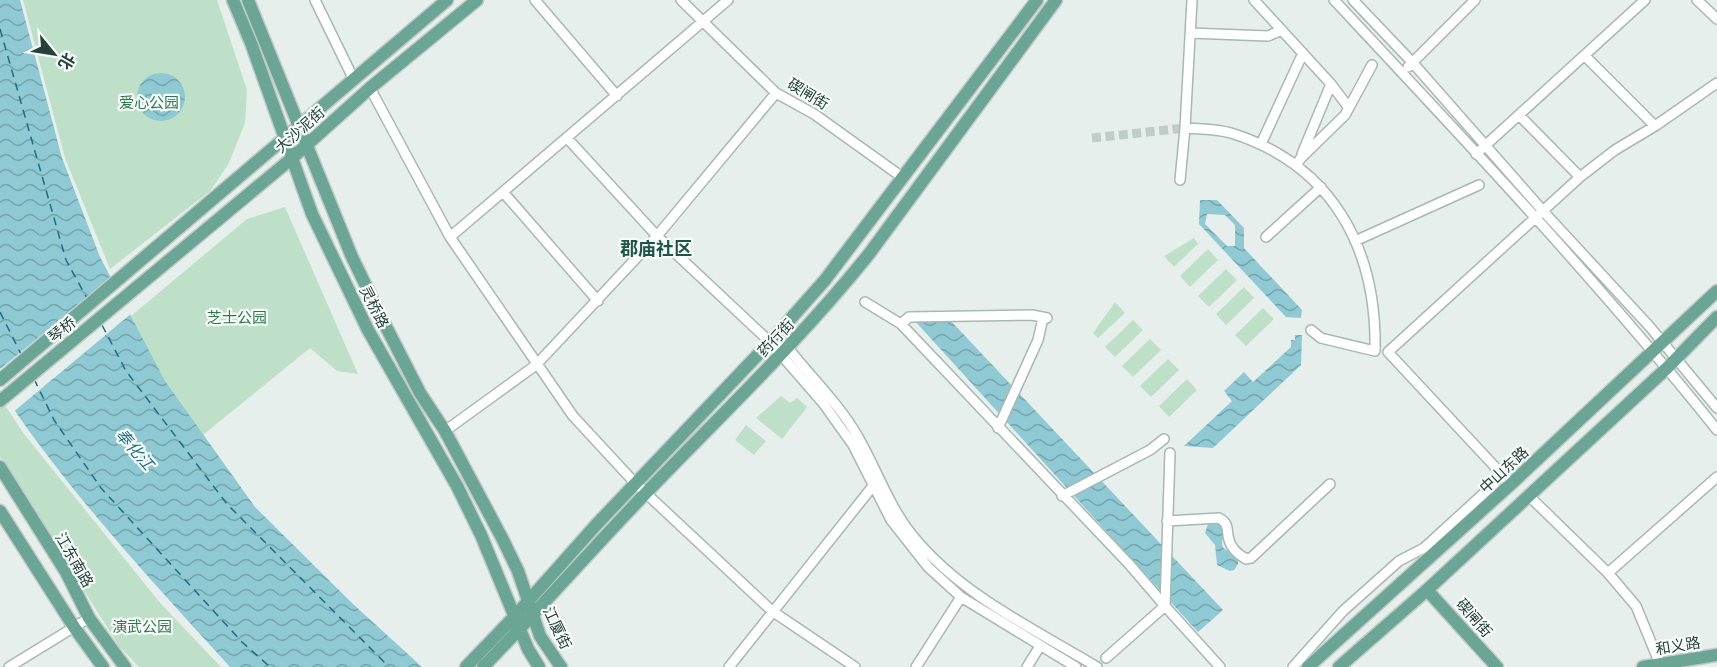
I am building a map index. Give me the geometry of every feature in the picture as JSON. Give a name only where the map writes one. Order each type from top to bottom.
[{"type":"main road","name":"灵桥路","points":[[233,0],[312,214],[368,330],[457,486],[481,535],[515,616]]},
{"type":"main road","name":"灵桥路","points":[[248,0],[352,257],[420,393],[445,431],[506,546],[518,571],[528,601]]},
{"type":"main road","name":"大沙泥街","points":[[133,268],[447,0]]},
{"type":"main road","name":"大沙泥街","points":[[143,283],[291,159],[370,88],[477,0]]},
{"type":"main road","name":"药行街","points":[[466,667],[635,483],[770,342],[825,280],[1037,0]]},
{"type":"main road","name":"药行街","points":[[483,667],[838,293],[1056,0]]},
{"type":"main road","name":"琴桥","points":[[0,380],[133,268]]},
{"type":"main road","name":"琴桥","points":[[0,401],[143,283]]},
{"type":"main road","name":"中山东路","points":[[1308,667],[1511,484],[1717,291]]},
{"type":"main road","points":[[1339,667],[1667,368],[1717,317]]},
{"type":"main road","name":"江东南路","points":[[0,467],[66,572],[89,618],[126,667]]},
{"type":"main road","points":[[0,511],[74,627],[103,667]]},
{"type":"main road","name":"碶闸街","points":[[1426,590],[1497,667]]},
{"type":"main road","name":"江厦街","points":[[528,601],[540,636],[561,667]]},
{"type":"main road","points":[[515,616],[528,649],[539,667]]},
{"type":"main road","name":"和义路","points":[[1643,667],[1717,655]]},
{"type":"street","points":[[315,0],[354,80]]},
{"type":"street","points":[[535,0],[617,96]]},
{"type":"street","name":"碶闸街","points":[[681,0],[776,93],[814,114],[902,177]]},
{"type":"street","points":[[450,237],[704,23],[728,0]]},
{"type":"street","points":[[1180,180],[1192,0]]},
{"type":"street","points":[[1254,0],[1331,84],[1349,108]]},
{"type":"street","points":[[1334,0],[1654,351],[1717,430]]},
{"type":"street","points":[[1353,0],[1412,62],[1664,342],[1717,408]]},
{"type":"street","points":[[1402,73],[1475,0]]},
{"type":"street","points":[[1476,154],[1645,0]]},
{"type":"street","points":[[1697,0],[1717,19]]},
{"type":"street","points":[[1190,33],[1268,36],[1282,30]]},
{"type":"street","points":[[1261,144],[1303,53]]},
{"type":"street","points":[[1585,56],[1655,126]]},
{"type":"street","points":[[1299,162],[1345,116],[1372,65]]},
{"type":"street","points":[[1299,162],[1331,84]]},
{"type":"street","points":[[1511,484],[1388,352],[1580,177],[1615,150],[1717,84]]},
{"type":"street","points":[[370,88],[450,237],[573,416],[635,483],[772,611],[855,667]]},
{"type":"street","points":[[445,431],[536,365],[657,236],[776,93]]},
{"type":"street","points":[[1519,115],[1580,177]]},
{"type":"street","points":[[1185,128],[1228,132],[1261,144],[1299,162],[1321,187],[1363,258],[1375,319],[1375,351],[1321,338],[1311,330]]},
{"type":"street","points":[[567,138],[657,236],[770,342],[784,352],[851,425],[897,512],[912,535],[934,559],[968,589],[1097,667]]},
{"type":"street","points":[[1355,242],[1479,185]]},
{"type":"street","points":[[1266,237],[1321,187]]},
{"type":"street","points":[[503,192],[598,301]]},
{"type":"street","points":[[865,302],[901,324],[1000,423],[1220,667]]},
{"type":"street","points":[[901,324],[909,317],[1032,315],[1045,318],[1038,340],[1000,423]]},
{"type":"street","points":[[784,352],[853,444],[891,520],[928,567],[961,597],[1076,667]]},
{"type":"street","points":[[1065,494],[1150,450],[1164,439]]},
{"type":"street","points":[[1106,658],[1165,606],[1170,453]]},
{"type":"street","points":[[1608,573],[1717,477]]},
{"type":"street","points":[[1167,521],[1219,518],[1228,527],[1228,539],[1232,547],[1246,559],[1251,558],[1330,483]]},
{"type":"street","name":"中山东路","points":[[1293,667],[1343,611],[1399,561],[1424,548],[1494,484]]},
{"type":"street","points":[[729,667],[873,486]]},
{"type":"street","points":[[1528,495],[1608,573],[1636,606],[1660,664]]},
{"type":"street","points":[[916,667],[961,597]]},
{"type":"street","points":[[9,667],[89,618]]},
{"type":"street","points":[[1028,667],[1040,646]]},
{"type":"green space","name":"爱心公园","points":[[23,0],[217,0],[247,90],[245,123],[228,165],[210,191],[110,269],[65,158]]},
{"type":"green space","name":"芝士公园","points":[[285,207],[358,374],[337,371],[310,348],[203,435],[164,381],[131,316],[247,219]]},
{"type":"green space","points":[[1194,238],[1198,244],[1174,267],[1164,256]]},
{"type":"green space","points":[[1208,249],[1218,260],[1190,287],[1180,276]]},
{"type":"green space","points":[[1226,269],[1237,280],[1209,307],[1198,296]]},
{"type":"green space","points":[[1244,287],[1254,298],[1226,325],[1216,314]]},
{"type":"green space","points":[[1115,302],[1125,313],[1098,338],[1093,333]]},
{"type":"green space","points":[[1263,308],[1274,319],[1246,346],[1235,335]]},
{"type":"green space","points":[[1133,320],[1143,330],[1115,357],[1105,347]]},
{"type":"green space","points":[[1150,339],[1161,350],[1133,377],[1122,366]]},
{"type":"green space","points":[[1168,359],[1179,370],[1151,397],[1140,386]]},
{"type":"green space","points":[[1187,379],[1197,390],[1169,417],[1159,406]]},
{"type":"green space","points":[[781,396],[790,403],[797,398],[807,407],[782,439],[756,418]]},
{"type":"green space","name":"演武公园","points":[[4,404],[24,434],[161,604],[221,667],[139,667],[119,646],[0,457],[0,407]]},
{"type":"green space","points":[[746,425],[766,441],[754,455],[735,440]]},
{"type":"water","name":"奉化江","points":[[0,0],[20,0],[62,158],[100,257],[165,381],[255,507],[353,604],[422,667],[230,667],[139,567],[81,498],[0,389]]},
{"type":"water","points":[[161,73],[178,80],[185,97],[178,114],[161,121],[144,114],[137,97],[144,80]]},
{"type":"water","points":[[1200,200],[1217,200],[1244,228],[1244,248],[1302,310],[1301,318],[1286,317],[1199,224]],"holes":[[[1207,214],[1225,215],[1235,225],[1235,246],[1227,246],[1205,224]]]},
{"type":"water","points":[[914,320],[950,320],[1223,610],[1198,632]]},
{"type":"water","points":[[1295,335],[1302,335],[1301,365],[1213,448],[1184,446],[1232,401],[1224,391],[1244,372],[1253,382],[1291,347],[1291,340],[1295,340]]},
{"type":"water","points":[[1217,523],[1225,531],[1222,544],[1224,549],[1238,559],[1234,570],[1230,571],[1217,565],[1215,545],[1205,533],[1208,524]]},
{"type":"pier","points":[[113,276],[132,313],[12,413],[0,394],[0,369]]},
{"type":"ferry route","points":[[0,29],[66,260],[88,300]]},
{"type":"ferry route","points":[[0,312],[21,354]]},
{"type":"ferry route","points":[[102,325],[126,371],[227,504],[389,667]]},
{"type":"ferry route","points":[[34,379],[54,420],[101,488],[242,642],[270,667]]},
{"type":"tunnel","points":[[1092,138],[1185,128]]},
{"type":"district","name":"郡庙社区","points":[[656,249]]}]
